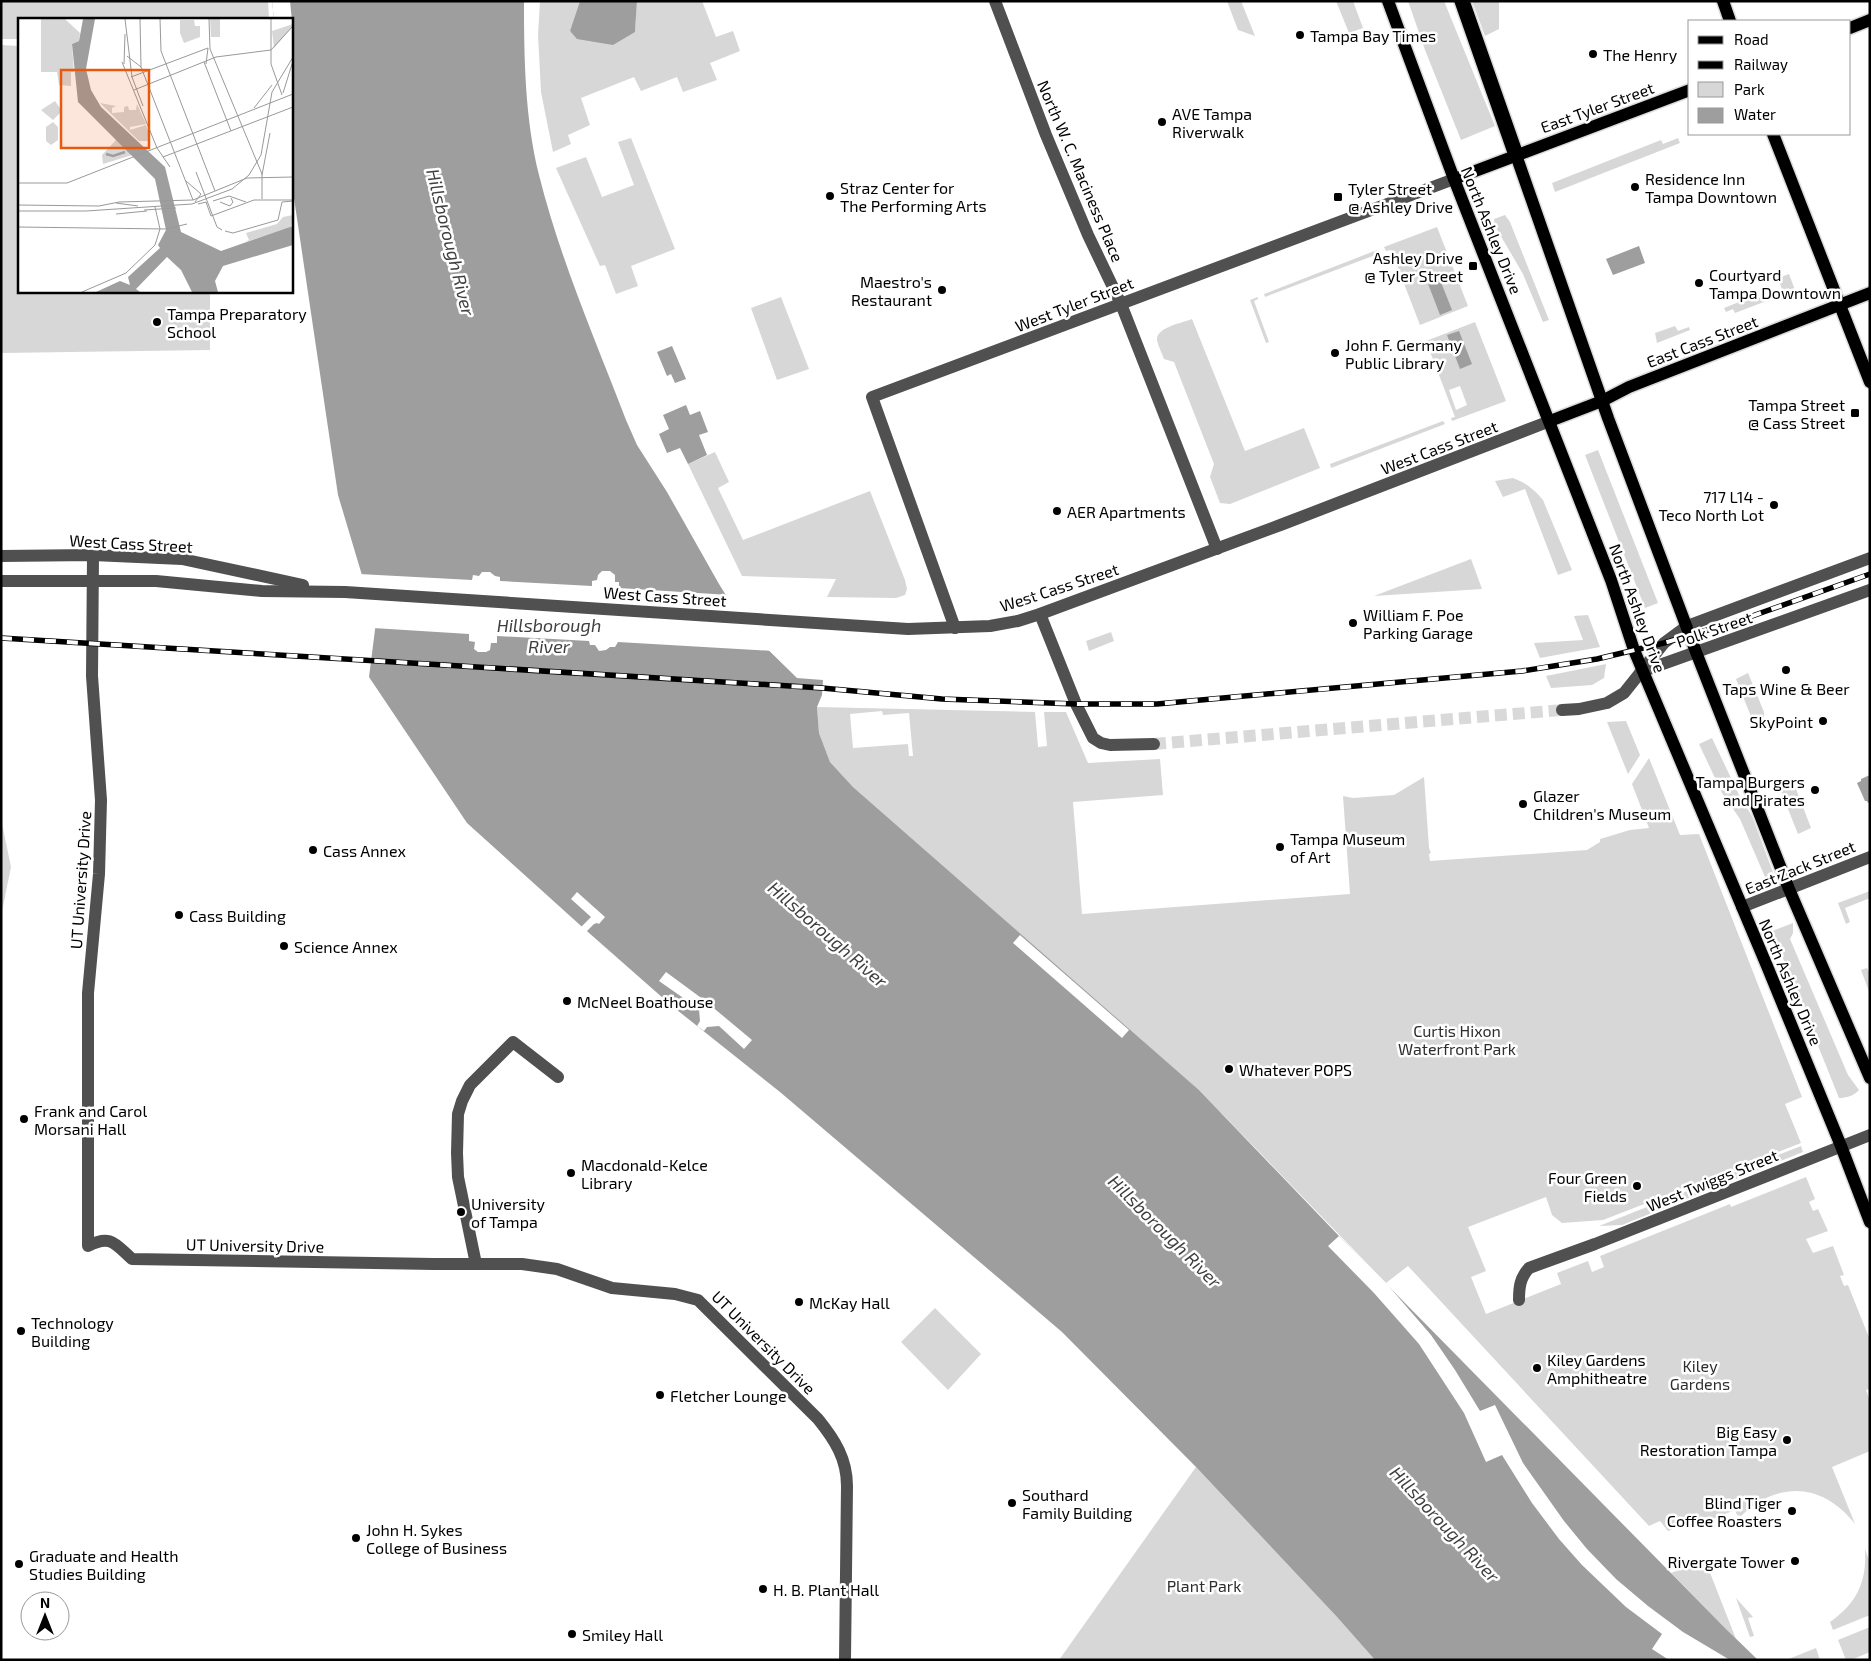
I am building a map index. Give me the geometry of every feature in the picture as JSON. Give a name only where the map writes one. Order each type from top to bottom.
[{"type":"highway","points":[[1462,1],[1516,155]]},
{"type":"main road","name":"North Ashley Drive","points":[[1388,1],[1454,179],[1611,580],[1643,671],[1841,1146],[1870,1222]]},
{"type":"main road","points":[[1723,1],[1730,20]]},
{"type":"main road","points":[[1851,28],[1870,20]]},
{"type":"main road","name":"East Tyler Street","points":[[1516,155],[1688,91]]},
{"type":"main road","points":[[1773,135],[1870,382]]},
{"type":"main road","name":"West Tyler Street","points":[[1454,179],[1516,155]]},
{"type":"main road","points":[[1516,155],[1602,401],[1696,652],[1789,889],[1870,1078]]},
{"type":"main road","name":"East Cass Street","points":[[1602,401],[1629,387],[1870,292]]},
{"type":"main road","name":"West Cass Street","points":[[1550,422],[1602,401]]},
{"type":"street","name":"North W. C. Maciness Place","points":[[995,1],[1046,135],[1088,235],[1121,304],[1217,549]]},
{"type":"street","name":"West Tyler Street","points":[[955,628],[872,397],[1454,179]]},
{"type":"street","name":"West Cass Street","points":[[1,581],[156,581],[262,591],[345,592],[908,629],[990,626],[1018,621],[1040,614],[1217,549],[1550,422]]},
{"type":"street","name":"West Cass Street","points":[[1,556],[93,555],[182,558],[282,581],[345,592]]},
{"type":"street","name":"UT University Drive","points":[[93,555],[92,676],[101,800],[99,874],[88,993],[88,1246],[101,1240],[113,1241],[132,1259],[539,1266],[557,1269],[612,1288],[675,1294],[698,1300],[818,1420],[838,1447],[847,1477],[845,1660]]},
{"type":"street","name":"Polk Street","points":[[1643,671],[1664,643],[1687,626],[1870,558]]},
{"type":"street","name":"Polk Street","points":[[1643,671],[1870,590]]},
{"type":"street","points":[[1040,614],[1055,655],[1093,738],[1101,743],[1110,745],[1154,744]]},
{"type":"street","points":[[1562,710],[1579,709],[1607,703],[1624,693],[1643,671]]},
{"type":"street","name":"East Zack Street","points":[[1742,907],[1870,857]]},
{"type":"street","points":[[476,1264],[457,1169],[458,1114],[464,1096],[470,1085],[513,1042],[558,1076]]},
{"type":"street","name":"West Twiggs Street","points":[[1519,1300],[1521,1276],[1529,1268],[1595,1244],[1870,1135]]},
{"type":"green space","points":[[1,1],[268,1],[269,18],[18,18],[18,39],[1,39]]},
{"type":"green space","points":[[540,1],[580,1],[570,32],[635,32],[637,1],[702,1],[716,37],[733,31],[740,51],[710,63],[717,80],[683,92],[677,77],[641,91],[634,77],[581,98],[590,125],[568,135],[571,144],[553,152],[541,92],[538,35]]},
{"type":"green space","points":[[1227,1],[1241,1],[1255,36],[1238,30]]},
{"type":"green space","points":[[1336,1],[1353,1],[1363,28],[1349,33]]},
{"type":"green space","points":[[1408,1],[1444,1],[1495,126],[1461,140],[1425,50]]},
{"type":"green space","points":[[1472,1],[1499,1],[1499,29],[1485,36]]},
{"type":"green space","points":[[1,45],[18,46],[18,292],[210,292],[210,350],[1,353]]},
{"type":"green space","points":[[631,138],[675,249],[631,266],[638,286],[616,294],[605,265],[600,266],[556,168],[586,157],[602,197],[634,185],[618,142]]},
{"type":"green space","points":[[1678,138],[1680,143],[1555,192],[1552,183],[1661,140],[1663,144]]},
{"type":"green space","points":[[1505,215],[1510,222],[1549,320],[1543,322],[1523,274],[1495,226],[1494,219]]},
{"type":"green space","points":[[1437,227],[1468,306],[1420,325],[1391,250],[1386,251],[1384,247]],"holes":[[[1439,277],[1451,310],[1427,282]]]},
{"type":"green space","points":[[1377,250],[1378,254],[1265,297],[1264,294]]},
{"type":"green space","points":[[1789,274],[1795,290],[1735,313],[1733,309],[1726,312],[1724,308],[1754,296],[1756,299],[1782,289],[1778,278]]},
{"type":"green space","points":[[781,297],[809,369],[777,380],[751,308]]},
{"type":"green space","points":[[1258,297],[1254,301],[1269,342],[1266,343],[1250,300]]},
{"type":"green space","points":[[1192,319],[1245,451],[1304,428],[1320,468],[1230,504],[1220,503],[1210,477],[1214,464],[1174,362],[1164,359],[1157,340],[1158,336],[1165,329]]},
{"type":"green space","points":[[1475,322],[1506,401],[1452,421],[1451,418],[1455,417],[1426,341]],"holes":[[[1460,386],[1467,405],[1456,410],[1449,390]]]},
{"type":"green space","points":[[1675,326],[1678,331],[1689,327],[1690,330],[1657,343],[1655,333]]},
{"type":"green space","points":[[1443,421],[1445,424],[1331,468],[1330,464]]},
{"type":"green space","points":[[1598,450],[1658,603],[1645,608],[1585,455]]},
{"type":"green space","points":[[715,452],[729,482],[718,488],[743,540],[870,491],[905,580],[907,589],[905,595],[896,598],[827,597],[836,579],[742,576],[688,464]]},
{"type":"green space","points":[[1513,478],[1530,487],[1543,500],[1572,570],[1558,575],[1525,489],[1503,497],[1495,481]]},
{"type":"green space","points":[[1471,559],[1482,589],[1374,596]]},
{"type":"green space","points":[[1588,615],[1600,647],[1540,658],[1534,643],[1583,640],[1574,616]]},
{"type":"green space","points":[[1111,632],[1114,641],[1089,651],[1086,641]]},
{"type":"green space","points":[[1606,664],[1604,678],[1592,685],[1551,688],[1546,676]]},
{"type":"green space","points":[[1748,673],[1764,712],[1764,726],[1756,729],[1736,679]]},
{"type":"green space","name":"Curtis Hixon Waterfront Park","points":[[817,707],[1035,712],[1038,747],[1047,746],[1044,712],[1066,712],[1088,763],[1160,759],[1163,795],[1073,802],[1082,914],[1350,894],[1343,796],[1353,798],[1394,795],[1424,777],[1429,848],[1431,853],[1429,854],[1430,861],[1587,850],[1600,842],[1600,839],[1630,830],[1649,828],[1632,784],[1649,758],[1680,835],[1699,834],[1802,1097],[1785,1104],[1801,1143],[1603,1220],[1562,1223],[1552,1215],[1546,1197],[1468,1227],[1486,1271],[1471,1277],[1486,1314],[1561,1284],[1557,1273],[1588,1261],[1592,1272],[1604,1267],[1600,1256],[1730,1204],[1731,1207],[1806,1177],[1815,1199],[1809,1202],[1813,1211],[1818,1209],[1828,1231],[1806,1239],[1813,1253],[1833,1246],[1844,1275],[1840,1276],[1844,1286],[1848,1285],[1870,1340],[1870,1389],[1866,1390],[1870,1401],[1870,1451],[1832,1467],[1855,1524],[1829,1500],[1815,1494],[1800,1491],[1770,1496],[1755,1504],[1741,1516],[1737,1515],[1735,1510],[1707,1521],[1705,1517],[1668,1531],[1660,1521],[1649,1526],[1408,1266],[1386,1283],[1199,1090],[853,787],[830,762],[819,733]],"holes":[[[882,711],[883,715],[909,713],[913,756],[909,756],[908,744],[853,748],[850,714]]]},
{"type":"green space","points":[[1626,721],[1640,755],[1628,774],[1607,722]]},
{"type":"green space","points":[[1712,738],[1739,795],[1752,816],[1774,875],[1773,878],[1767,880],[1765,877],[1740,819],[1722,793],[1699,744]]},
{"type":"green space","points":[[1787,786],[1796,789],[1811,828],[1798,834],[1780,789]]},
{"type":"green space","points":[[1,819],[11,867],[1,916]]},
{"type":"green space","points":[[1870,891],[1870,898],[1845,908],[1850,922],[1846,924],[1838,903]]},
{"type":"green space","points":[[1793,923],[1793,933],[1790,939],[1848,1075],[1859,1090],[1855,1094],[1844,1098],[1839,1098],[1772,931]]},
{"type":"green space","points":[[1867,968],[1870,974],[1870,994],[1861,970]]},
{"type":"green space","points":[[1801,1146],[1803,1152],[1622,1225],[1599,1226]]},
{"type":"green space","points":[[935,1308],[981,1354],[948,1390],[901,1342]]},
{"type":"green space","name":"Plant Park","points":[[1196,1467],[1337,1617],[1375,1660],[1059,1660]]},
{"type":"green space","points":[[1865,1549],[1870,1563],[1870,1615],[1833,1630],[1830,1622],[1847,1607],[1862,1582]]},
{"type":"green space","points":[[1705,1560],[1736,1639],[1671,1573]]},
{"type":"green space","points":[[1736,1598],[1753,1617],[1748,1618],[1754,1636],[1750,1637]]},
{"type":"green space","points":[[1870,1627],[1870,1652],[1851,1660],[1846,1660],[1838,1640]]},
{"type":"green space","points":[[1816,1648],[1820,1660],[1786,1660]]},
{"type":"water","name":"Hillsborough River","points":[[272,1],[524,1],[528,111],[539,175],[547,206],[568,268],[626,420],[637,445],[667,492],[747,629],[797,678],[823,680],[822,695],[817,707],[819,733],[830,762],[853,787],[1199,1090],[1339,1236],[1758,1660],[1375,1660],[1196,1467],[1062,1332],[780,1092],[672,1006],[467,823],[369,677],[376,622],[338,495],[292,185],[292,18],[274,18]]},
{"type":"water","points":[[580,1],[637,1],[635,32],[613,45],[577,39],[570,31]]},
{"type":"water","points":[[1639,246],[1645,263],[1613,275],[1606,259]]},
{"type":"water","points":[[1439,277],[1452,310],[1440,315],[1427,281]]},
{"type":"water","points":[[1459,331],[1472,364],[1460,369],[1447,335]]},
{"type":"water","points":[[672,346],[686,379],[675,383],[671,374],[667,376],[657,352]]},
{"type":"water","points":[[686,405],[690,415],[700,411],[708,432],[699,435],[707,455],[688,464],[680,448],[667,453],[659,434],[669,429],[663,415]]},
{"type":"water","points":[[1870,775],[1870,802],[1868,803],[1865,801],[1857,783]]},
{"type":"pier","points":[[272,1],[290,1],[292,18],[274,18]]},
{"type":"pier","points":[[292,21],[294,41],[292,41]]},
{"type":"pier","points":[[602,571],[610,571],[615,575],[615,582],[619,582],[619,588],[729,595],[749,628],[773,651],[618,642],[615,647],[599,651],[595,645],[590,645],[589,641],[497,636],[497,643],[491,643],[490,650],[478,652],[474,649],[475,642],[469,641],[469,634],[373,628],[373,622],[359,574],[472,580],[473,575],[479,576],[482,572],[490,572],[500,577],[500,581],[592,586],[592,581],[597,580],[598,575]]},
{"type":"pier","points":[[577,892],[605,917],[599,924],[594,924],[586,932],[581,927],[591,917],[571,899]]},
{"type":"pier","points":[[1020,935],[1129,1030],[1122,1038],[1013,943]]},
{"type":"pier","points":[[666,972],[704,1000],[752,1040],[744,1049],[719,1026],[707,1027],[704,1031],[697,1026],[700,1021],[699,1009],[659,981]]},
{"type":"pier","points":[[1339,1236],[1386,1283],[1431,1335],[1480,1411],[1495,1405],[1523,1463],[1564,1521],[1587,1549],[1616,1579],[1648,1606],[1683,1632],[1730,1660],[1669,1660],[1652,1649],[1662,1634],[1626,1607],[1582,1565],[1559,1539],[1532,1503],[1502,1455],[1486,1462],[1464,1413],[1419,1344],[1374,1293],[1328,1246]]},
{"type":"tunnel","points":[[1154,744],[1562,710]]},
{"type":"railway","points":[[1,638],[822,688],[942,699],[1076,704],[1157,704],[1522,671],[1597,659],[1664,643],[1741,620],[1870,574]]},
{"type":"place","name":"Tampa Bay Times","points":[[1300,35]]},
{"type":"place","name":"The Henry","points":[[1593,54]]},
{"type":"place","name":"AVE Tampa Riverwalk","points":[[1162,122]]},
{"type":"place","name":"Residence Inn Tampa Downtown","points":[[1635,187]]},
{"type":"place","name":"Straz Center for The Performing Arts","points":[[830,196]]},
{"type":"place","name":"Tyler Street @ Ashley Drive","points":[[1338,197]]},
{"type":"place","name":"Ashley Drive @ Tyler Street","points":[[1473,266]]},
{"type":"place","name":"Courtyard Tampa Downtown","points":[[1699,283]]},
{"type":"place","name":"Maestro's Restaurant","points":[[942,290]]},
{"type":"place","name":"Tampa Preparatory School","points":[[157,322]]},
{"type":"place","name":"John F. Germany Public Library","points":[[1335,353]]},
{"type":"place","name":"Tampa Street @ Cass Street","points":[[1855,413]]},
{"type":"place","name":"717 L14 - Teco North Lot","points":[[1774,505]]},
{"type":"place","name":"AER Apartments","points":[[1057,511]]},
{"type":"place","name":"William F. Poe Parking Garage","points":[[1353,623]]},
{"type":"place","name":"Taps Wine & Beer","points":[[1786,670]]},
{"type":"place","name":"SkyPoint","points":[[1823,721]]},
{"type":"place","name":"Tampa Burgers and Pirates","points":[[1815,790]]},
{"type":"place","name":"Glazer Children's Museum","points":[[1523,804]]},
{"type":"place","name":"Tampa Museum of Art","points":[[1280,847]]},
{"type":"place","name":"Cass Annex","points":[[313,850]]},
{"type":"place","name":"Cass Building","points":[[179,915]]},
{"type":"place","name":"Science Annex","points":[[284,946]]},
{"type":"place","name":"McNeel Boathouse","points":[[567,1001]]},
{"type":"place","name":"Whatever POPS","points":[[1229,1069]]},
{"type":"place","name":"Frank and Carol Morsani Hall","points":[[24,1119]]},
{"type":"place","name":"Macdonald-Kelce Library","points":[[571,1173]]},
{"type":"place","name":"Four Green Fields","points":[[1637,1186]]},
{"type":"place","name":"University of Tampa","points":[[461,1212]]},
{"type":"place","name":"McKay Hall","points":[[799,1302]]},
{"type":"place","name":"Technology Building","points":[[21,1331]]},
{"type":"place","name":"Kiley Gardens Amphitheatre","points":[[1537,1368]]},
{"type":"place","name":"Fletcher Lounge","points":[[660,1395]]},
{"type":"place","name":"Big Easy Restoration Tampa","points":[[1787,1440]]},
{"type":"place","name":"Southard Family Building","points":[[1012,1503]]},
{"type":"place","name":"Blind Tiger Coffee Roasters","points":[[1792,1511]]},
{"type":"place","name":"John H. Sykes College of Business","points":[[356,1538]]},
{"type":"place","name":"Rivergate Tower","points":[[1795,1561]]},
{"type":"place","name":"Graduate and Health Studies Building","points":[[19,1564]]},
{"type":"place","name":"H. B. Plant Hall","points":[[763,1589]]},
{"type":"place","name":"Smiley Hall","points":[[572,1634]]},
{"type":"park label","name":"Kiley Gardens","points":[[1700,1374]]}]
